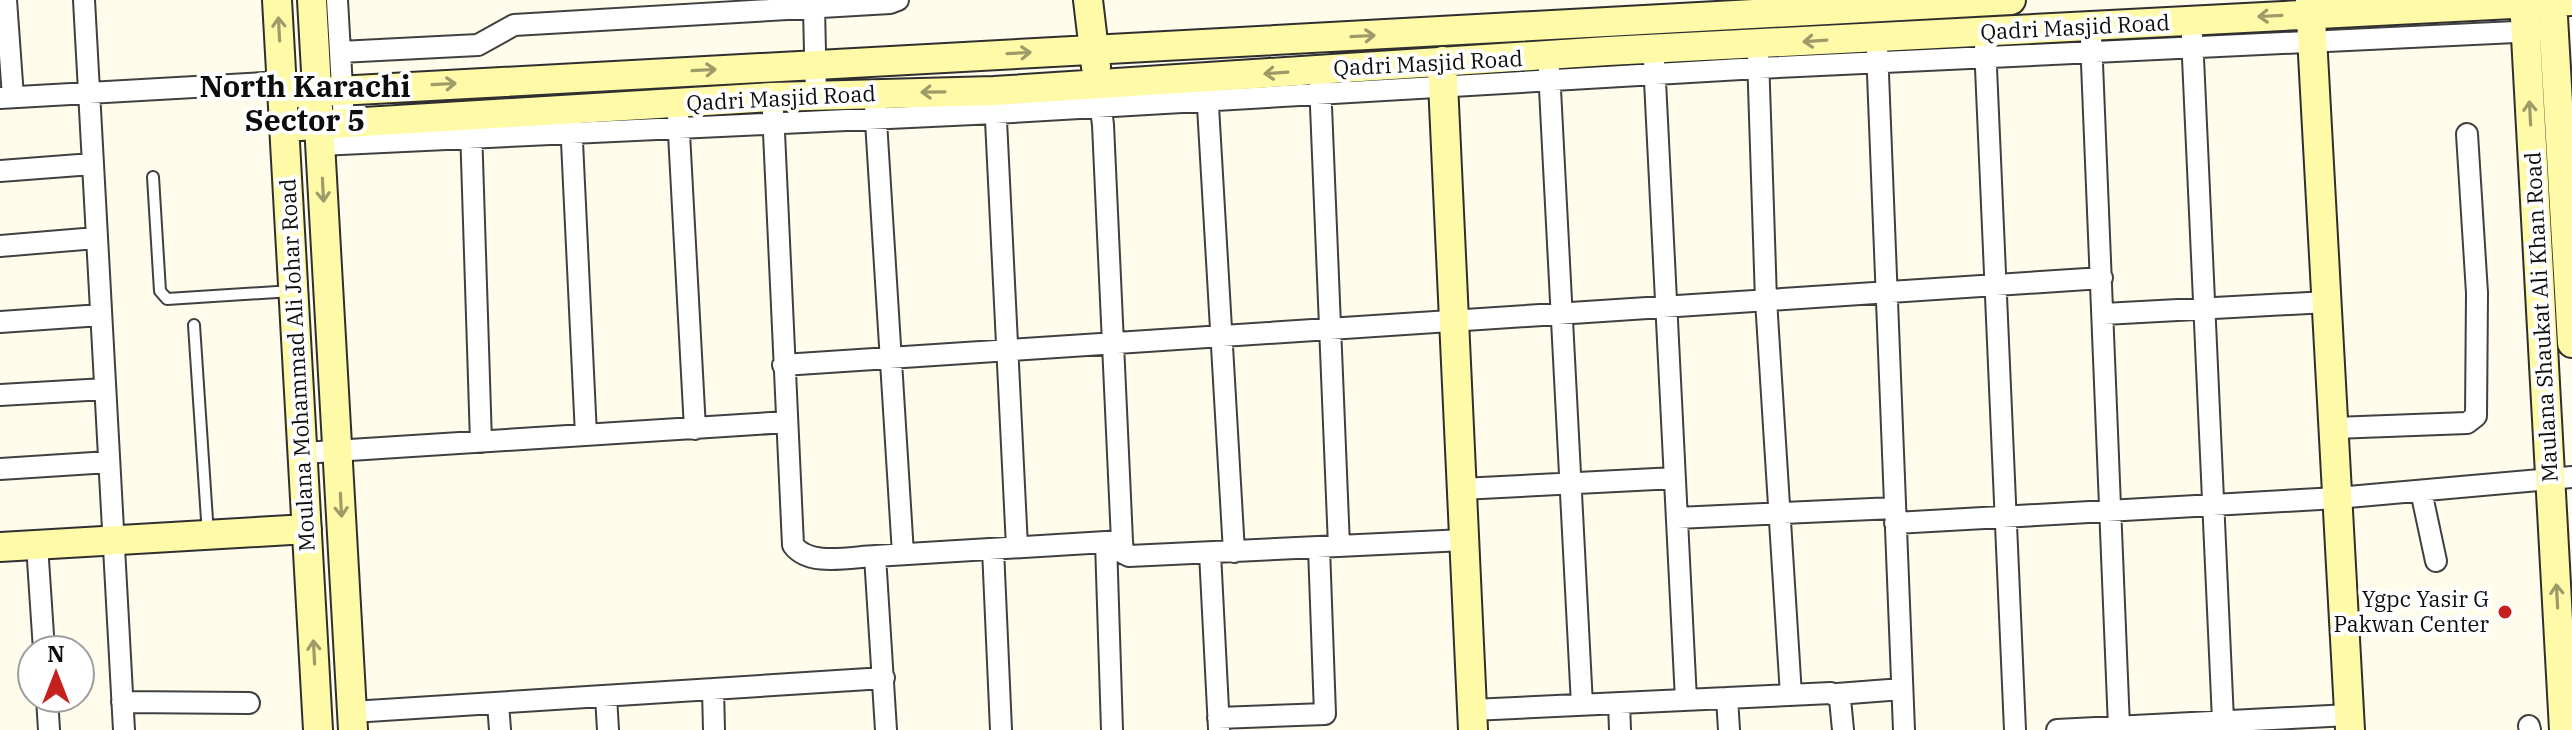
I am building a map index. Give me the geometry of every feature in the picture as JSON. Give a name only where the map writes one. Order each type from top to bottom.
[{"type":"street","points":[[6,0],[6,98],[89,92],[282,88]]},
{"type":"street","points":[[84,0],[124,730]]},
{"type":"street","name":"Moulana Mohammad Ali Johar Road","points":[[277,0],[318,730]]},
{"type":"street","name":"Moulana Mohammad Ali Johar Road","points":[[312,0],[330,91],[328,131],[338,452],[353,721]]},
{"type":"street","points":[[330,91],[340,52],[337,0]]},
{"type":"street","points":[[340,52],[478,45],[514,25],[674,8],[814,8],[898,0]]},
{"type":"street","points":[[1088,0],[1099,95],[1114,343],[1112,730]]},
{"type":"street","name":"Qadri Masjid Road","points":[[282,88],[330,91],[1094,48],[1225,44],[1605,11],[2011,0]]},
{"type":"street","name":"Maulana Shaukat Ali Khan Road","points":[[2537,19],[2559,1]]},
{"type":"street","points":[[1906,3],[1907,36]]},
{"type":"street","points":[[814,8],[816,96]]},
{"type":"street","points":[[1605,11],[1608,51]]},
{"type":"street","points":[[2057,730],[2223,720],[2349,723],[2311,18]]},
{"type":"street","name":"Qadri Masjid Road","points":[[283,127],[328,131],[472,128],[773,110],[816,96],[875,105],[995,102],[1549,69],[1608,51],[1654,62],[1877,50],[1907,36],[1985,45],[2192,34],[2311,18],[2537,19]]},
{"type":"street","name":"Maulana Shaukat Ali Khan Road","points":[[2537,19],[2572,343]]},
{"type":"street","name":"Maulana Shaukat Ali Khan Road","points":[[2537,19],[2561,478],[2564,730]]},
{"type":"street","points":[[2192,34],[2223,720]]},
{"type":"street","points":[[2091,40],[2119,727]]},
{"type":"street","points":[[1904,730],[1877,50],[1985,45],[2015,730]]},
{"type":"street","points":[[1758,56],[1766,300],[1791,695]]},
{"type":"street","points":[[1582,705],[1549,69],[1654,62],[1686,700]]},
{"type":"street","points":[[1443,75],[1472,720],[1582,705],[1902,689]]},
{"type":"street","points":[[1210,553],[1218,724],[1325,714],[1330,328],[1320,81]]},
{"type":"street","points":[[1207,88],[1234,552]]},
{"type":"street","points":[[995,102],[1017,547]]},
{"type":"street","points":[[903,554],[875,105],[773,110],[793,545],[800,554],[810,558],[875,556],[1114,542]]},
{"type":"street","points":[[678,115],[695,429]]},
{"type":"street","points":[[571,121],[586,435]]},
{"type":"street","points":[[472,128],[481,442]]},
{"type":"street","points":[[2334,428],[2467,423],[2476,416],[2477,293],[2467,134]]},
{"type":"street","points":[[0,171],[92,164]]},
{"type":"street","points":[[0,246],[96,238]]},
{"type":"street","points":[[783,365],[2102,278]]},
{"type":"street","points":[[2104,314],[2327,302]]},
{"type":"street","points":[[0,322],[101,315]]},
{"type":"street","points":[[0,395],[105,389]]},
{"type":"street","points":[[303,453],[787,422]]},
{"type":"street","points":[[0,469],[109,462]]},
{"type":"street","points":[[1461,489],[1675,478]]},
{"type":"street","points":[[1677,518],[1779,514],[2005,517],[2337,498],[2561,478]]},
{"type":"street","points":[[2421,491],[2436,561]]},
{"type":"street","points":[[0,547],[307,529]]},
{"type":"street","points":[[1114,542],[1129,556],[1464,540]]},
{"type":"street","points":[[37,545],[43,634]]},
{"type":"street","points":[[993,549],[1001,730]]},
{"type":"street","points":[[875,556],[886,730]]},
{"type":"street","points":[[353,721],[498,703],[884,678]]},
{"type":"street","points":[[713,689],[714,730]]},
{"type":"street","points":[[1837,694],[1843,730]]},
{"type":"street","points":[[606,696],[608,730]]},
{"type":"street","points":[[1727,698],[1729,730]]},
{"type":"street","points":[[122,702],[249,703]]},
{"type":"street","points":[[498,703],[500,730]]},
{"type":"street","points":[[1619,703],[1620,730]]},
{"type":"lane","points":[[153,177],[160,291],[167,299],[294,291]]},
{"type":"lane","points":[[194,325],[208,535]]},
{"type":"place","name":"Ygpc Yasir G Pakwan Center","points":[[2505,612]]},
{"type":"district","name":"North Karachi Sector 5","points":[[305,104]]}]
